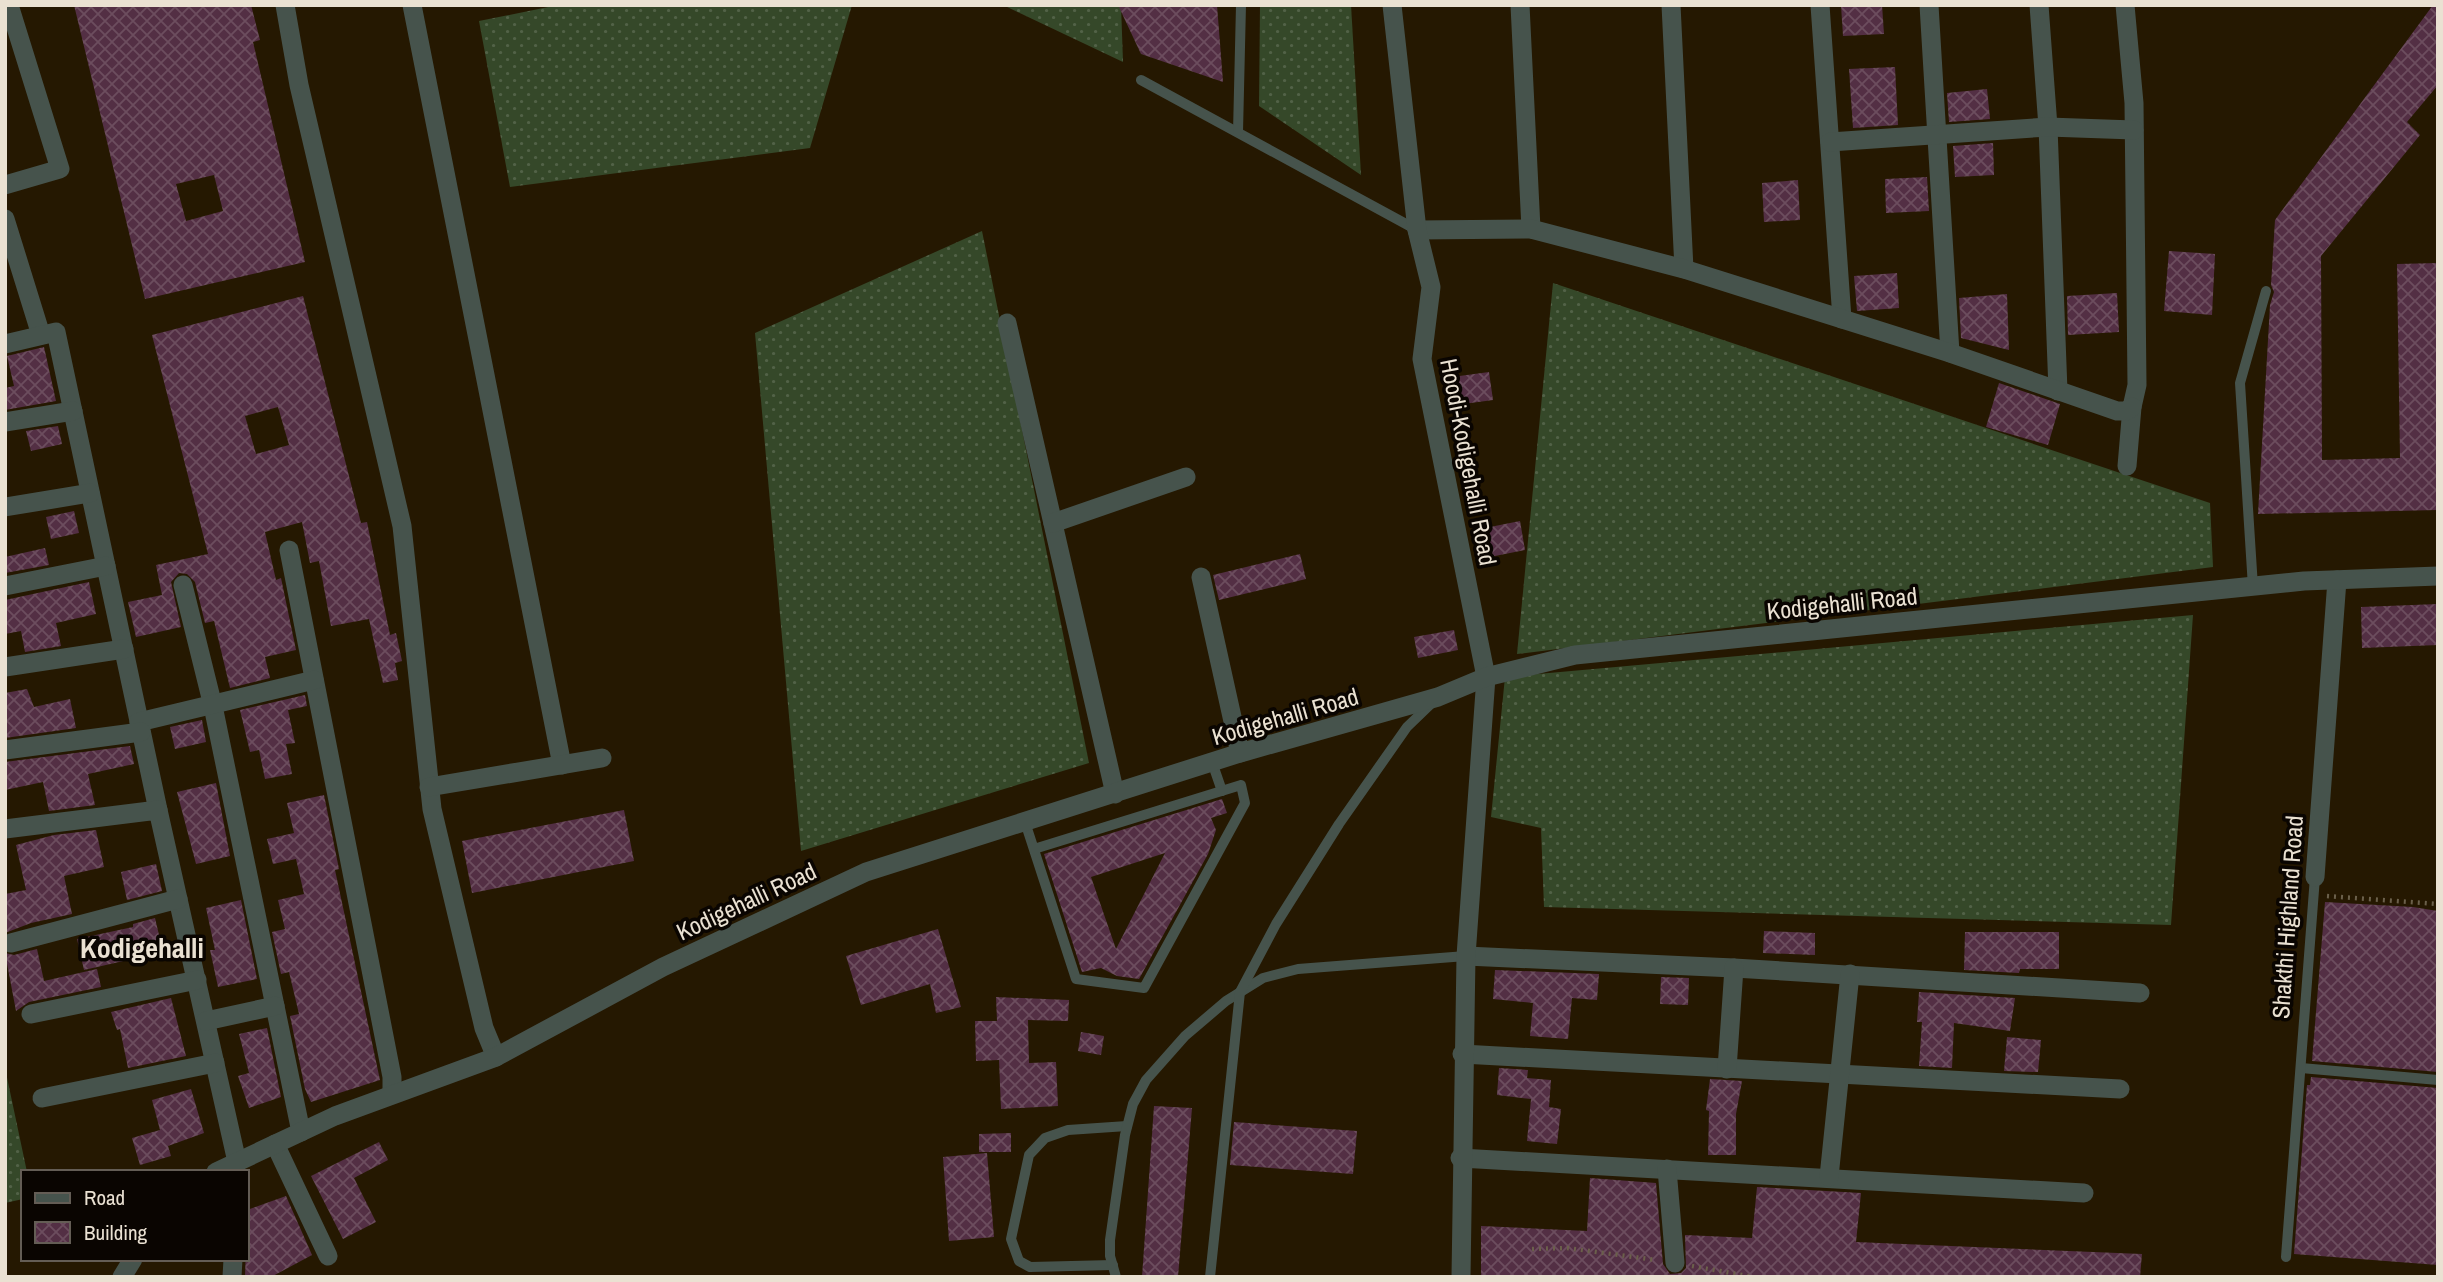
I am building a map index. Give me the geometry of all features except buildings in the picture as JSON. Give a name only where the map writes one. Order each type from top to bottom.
[{"type":"street","points":[[5,186],[60,169],[9,5]]},
{"type":"street","points":[[285,5],[299,85],[402,526],[432,809],[484,1028],[496,1057]]},
{"type":"street","points":[[412,5],[562,765]]},
{"type":"street","name":"Hoodi-Kodigehalli Road","points":[[1392,5],[1417,230],[1431,287],[1422,359],[1486,677],[1466,956],[1460,1158],[1461,1277]]},
{"type":"street","points":[[1520,5],[1531,229]]},
{"type":"street","points":[[1671,5],[1684,270]]},
{"type":"street","points":[[1820,5],[1842,319]]},
{"type":"street","points":[[1929,5],[1950,353]]},
{"type":"street","points":[[2039,5],[2048,127],[2058,391]]},
{"type":"street","points":[[2125,5],[2134,130],[2137,385],[2132,407],[2127,466]]},
{"type":"street","points":[[1830,142],[2048,127],[2134,130]]},
{"type":"street","points":[[5,219],[41,335]]},
{"type":"street","points":[[1417,230],[1531,229],[1684,270],[1842,319],[2117,411],[2126,411],[2132,407]]},
{"type":"street","points":[[1007,323],[1115,794]]},
{"type":"street","points":[[5,344],[56,332],[215,1063],[228,1168]]},
{"type":"street","points":[[5,422],[73,411]]},
{"type":"street","points":[[1054,523],[1185,477]]},
{"type":"street","points":[[5,507],[90,493]]},
{"type":"street","points":[[289,550],[392,1077],[392,1092]]},
{"type":"street","points":[[5,586],[106,566]]},
{"type":"street","name":"Kodigehalli Road","points":[[228,1168],[392,1092],[496,1057],[663,967],[866,872],[1240,753],[1438,697],[1486,677],[1576,655],[2253,587],[2438,576]]},
{"type":"street","points":[[1201,577],[1240,753]]},
{"type":"street","name":"Shakthi Highland Road","points":[[2315,877],[2337,580]]},
{"type":"street","points":[[183,585],[213,706],[301,1132]]},
{"type":"street","points":[[5,667],[124,649]]},
{"type":"street","points":[[5,750],[140,727],[314,680]]},
{"type":"street","points":[[429,787],[603,758]]},
{"type":"street","points":[[5,829],[158,810]]},
{"type":"street","points":[[11,943],[178,898]]},
{"type":"street","points":[[1466,956],[1850,974],[2140,993]]},
{"type":"street","points":[[1727,1069],[1734,968]]},
{"type":"street","points":[[1829,1177],[1850,974]]},
{"type":"street","points":[[31,1014],[197,980]]},
{"type":"street","points":[[206,1021],[275,1006]]},
{"type":"street","points":[[1462,1054],[2120,1089]]},
{"type":"street","points":[[42,1098],[215,1063]]},
{"type":"street","points":[[275,1144],[328,1256]]},
{"type":"street","points":[[1460,1158],[1829,1177],[2084,1194]]},
{"type":"street","points":[[1667,1169],[1675,1263]]},
{"type":"street","points":[[122,1277],[131,1261]]},
{"type":"lane","points":[[1238,132],[1241,5]]},
{"type":"lane","points":[[1141,80],[1417,230]]},
{"type":"lane","points":[[2253,587],[2240,383],[2266,291]]},
{"type":"lane","points":[[1210,1277],[1240,992],[1276,924],[1339,824],[1406,727],[1438,697]]},
{"type":"lane","points":[[1212,762],[1222,791]]},
{"type":"lane","points":[[1025,822],[1076,979],[1144,988],[1245,803],[1241,785],[1034,849]]},
{"type":"lane","name":"Shakthi Highland Road","points":[[2286,1257],[2315,877]]},
{"type":"lane","points":[[1116,1277],[1110,1240],[1127,1126],[1133,1104],[1146,1080],[1185,1036],[1240,992],[1263,978],[1298,969],[1466,956]]},
{"type":"lane","points":[[2301,1068],[2438,1080]]},
{"type":"lane","points":[[1113,1265],[1030,1267],[1019,1261],[1011,1239],[1029,1155],[1045,1138],[1068,1130],[1127,1126]]},
{"type":"path","points":[[2323,909],[2324,895],[2438,904]]},
{"type":"path","points":[[1532,1249],[1567,1248],[1754,1277]]},
{"type":"green space","points":[[558,5],[852,5],[810,148],[510,187],[479,21]]},
{"type":"green space","points":[[1003,5],[1121,5],[1123,62]]},
{"type":"green space","points":[[1260,5],[1351,5],[1361,175],[1259,106]]},
{"type":"green space","points":[[982,231],[1089,763],[801,851],[755,333]]},
{"type":"green space","points":[[1553,283],[2210,503],[2213,567],[1517,654]]},
{"type":"green space","points":[[2193,615],[2171,925],[1544,907],[1541,828],[1491,817],[1505,677]]},
{"type":"green space","points":[[5,1068],[27,1170],[21,1170],[21,1199],[5,1203]]},
{"type":"district","name":"Kodigehalli","points":[[142,948]]}]
